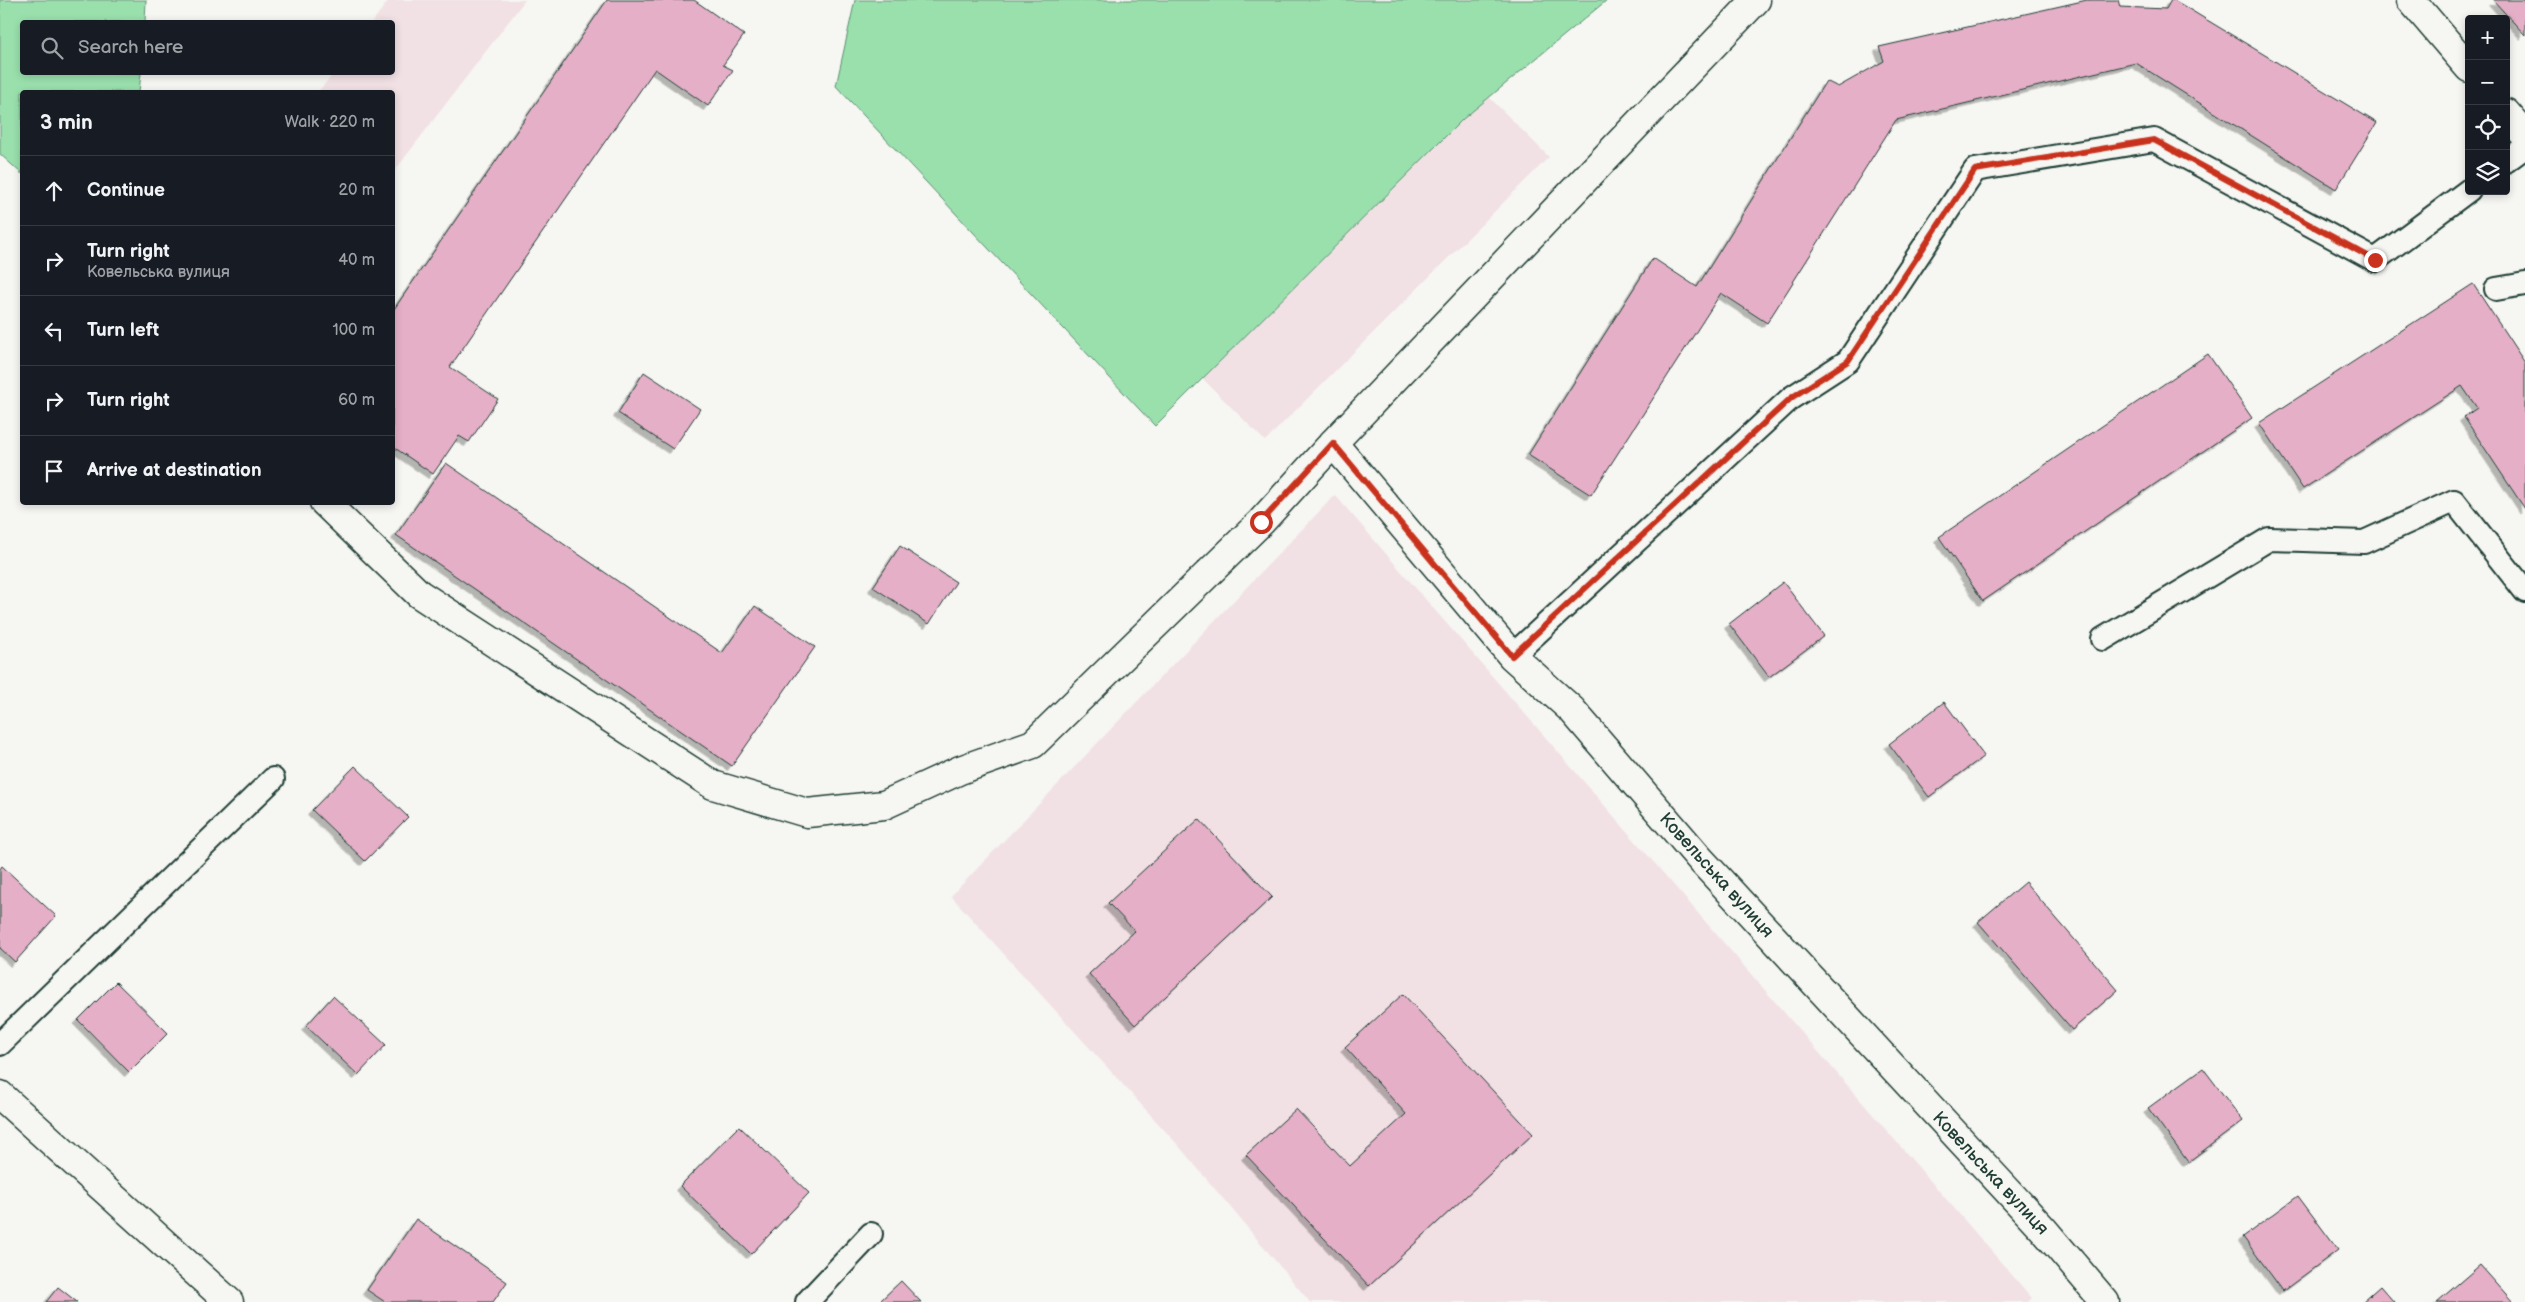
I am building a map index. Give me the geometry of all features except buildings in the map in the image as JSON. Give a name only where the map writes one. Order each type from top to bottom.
[{"type":"street","points":[[327,505],[419,594],[713,785],[807,813],[884,805],[960,770],[1033,744],[1261,522],[1333,443],[1756,0]]},
{"type":"street","points":[[2411,0],[2465,63]]},
{"type":"street","points":[[2510,118],[2525,135]]},
{"type":"street","name":"Ковельська вулиця","points":[[1333,443],[1512,656],[1572,710],[1700,859],[2044,1230],[2105,1302]]},
{"type":"street","points":[[0,1095],[229,1302]]},
{"type":"lane","points":[[1512,656],[1791,398],[1848,361],[1975,170],[2154,140],[2375,260],[2465,193]]},
{"type":"lane","points":[[2510,158],[2525,147]]},
{"type":"lane","points":[[2496,289],[2525,284]]},
{"type":"lane","points":[[2103,639],[2269,540],[2364,542],[2454,501],[2525,591]]},
{"type":"lane","points":[[0,1044],[273,779]]},
{"type":"lane","points":[[807,1302],[871,1234]]},
{"type":"shaded area","points":[[389,0],[525,0],[395,170],[395,90],[320,90],[332,75],[395,75],[395,20],[374,20]]},
{"type":"shaded area","points":[[1475,83],[1549,157],[1265,441],[1191,367]]},
{"type":"shaded area","points":[[1335,495],[2032,1298],[2028,1302],[1310,1302],[1178,1145],[951,896]]},
{"type":"green space","points":[[0,0],[146,0],[145,20],[20,20],[20,75],[141,75],[139,90],[20,90],[20,172],[0,154]]},
{"type":"green space","points":[[855,0],[1607,0],[1463,119],[1155,426],[836,86]]},
{"type":"route","points":[[1261,522],[1333,443],[1512,656],[1791,398],[1848,361],[1975,170],[2154,140],[2375,260]]}]
